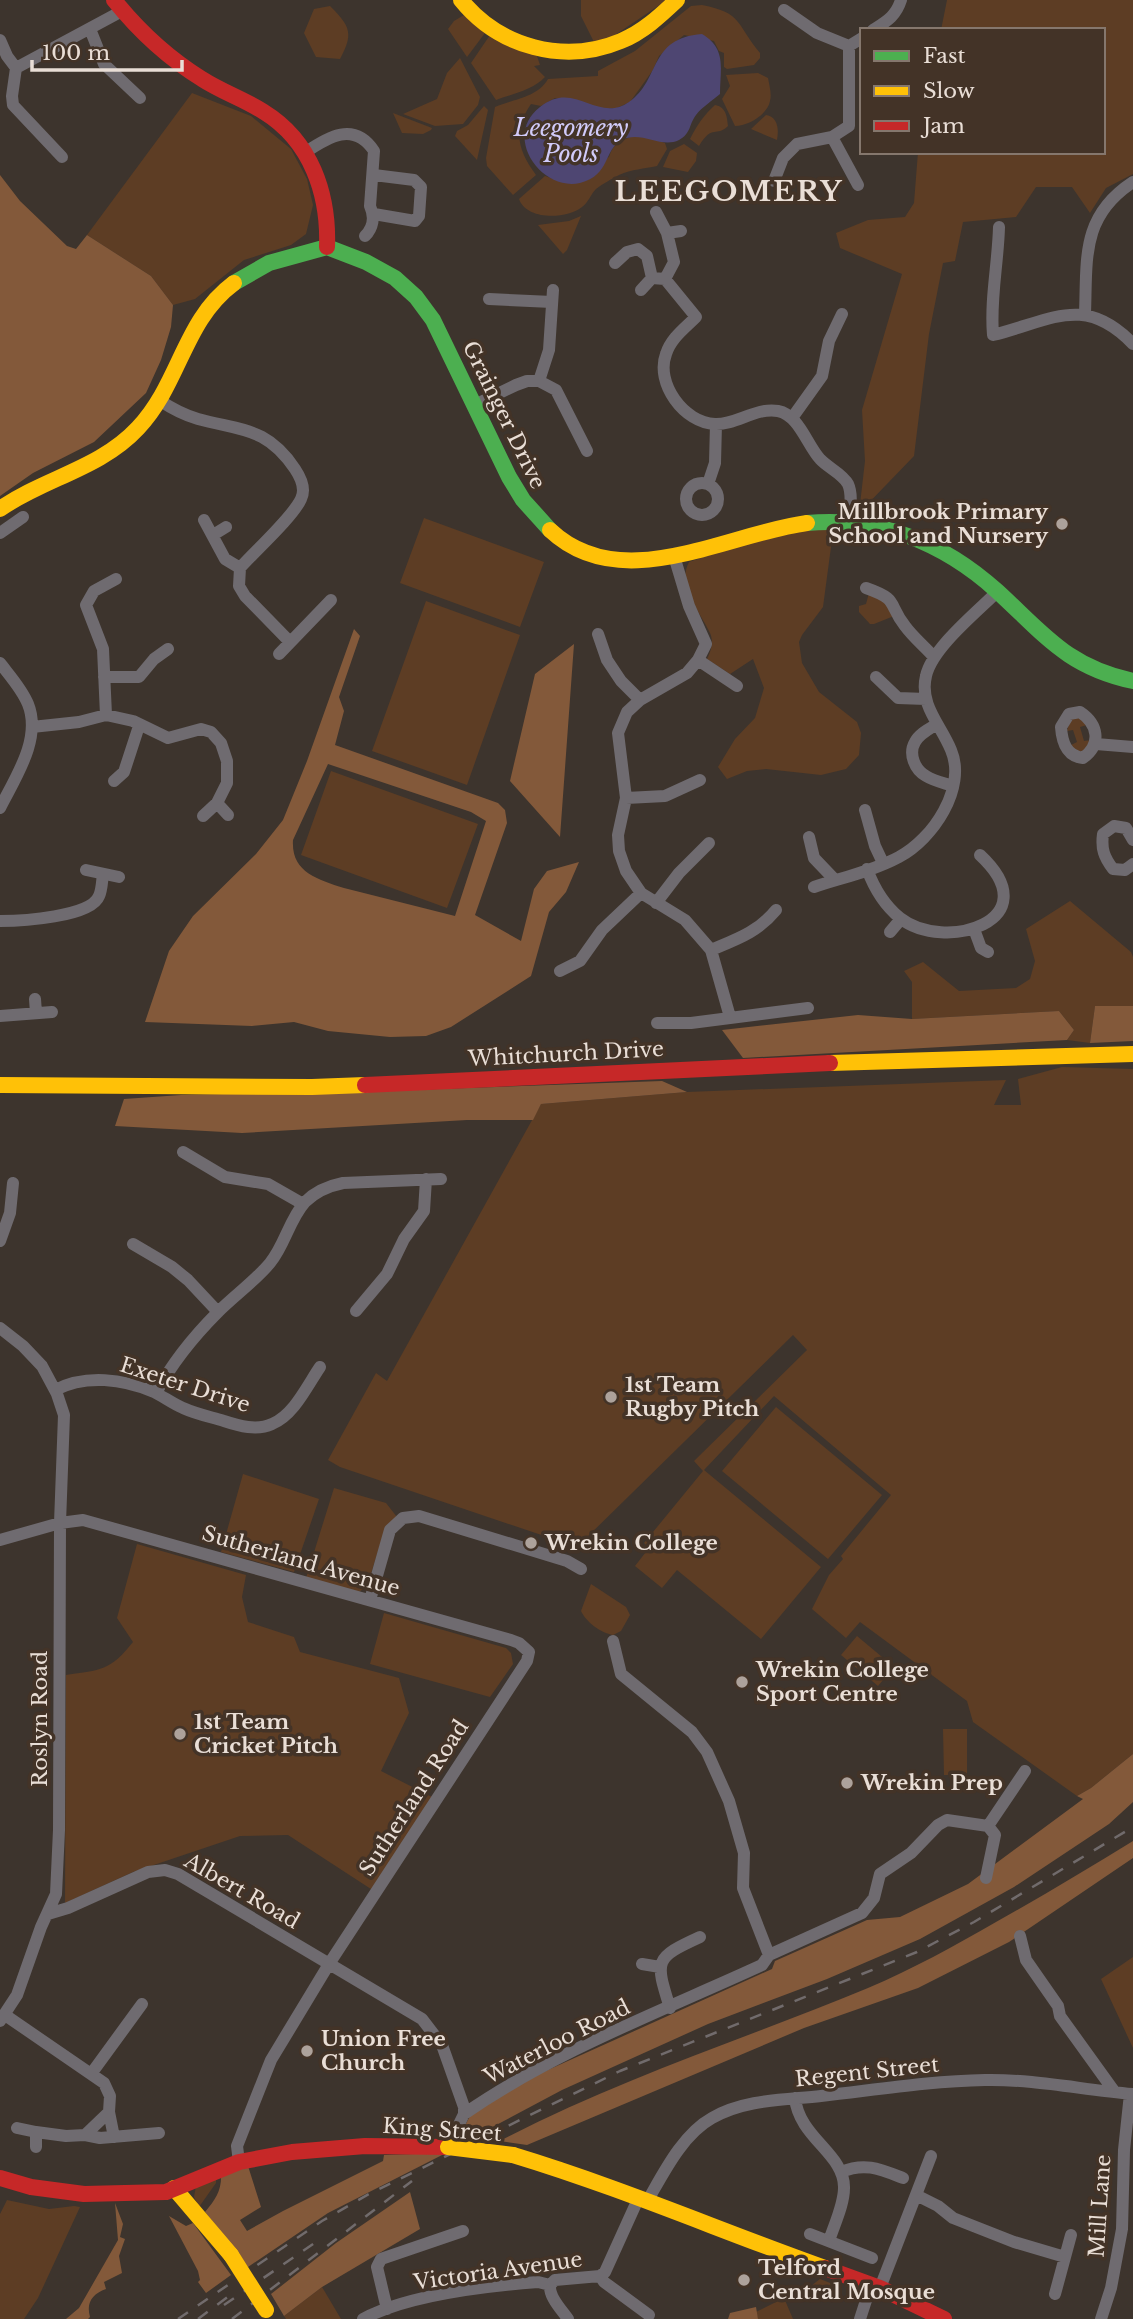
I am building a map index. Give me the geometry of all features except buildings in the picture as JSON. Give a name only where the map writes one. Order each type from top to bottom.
[{"type":"street","points":[[461,0],[467,10],[494,32],[513,41],[539,49],[584,52],[613,45],[642,31],[677,0]]},
{"type":"street","points":[[876,28],[897,12],[901,0]]},
{"type":"street","points":[[0,509],[31,489],[96,462],[114,450],[140,425],[159,400],[192,330],[206,309],[229,287],[261,267],[290,256],[327,247],[326,209],[320,185],[306,152],[274,118],[205,81],[166,53],[118,5],[90,29],[16,68]]},
{"type":"street","points":[[784,10],[817,33],[849,46]]},
{"type":"street","points":[[90,29],[104,64],[139,98]]},
{"type":"street","points":[[849,46],[860,38]]},
{"type":"street","points":[[0,40],[16,68],[13,105],[62,157]]},
{"type":"street","points":[[774,181],[783,158],[797,145],[832,138],[849,126],[849,46]]},
{"type":"street","points":[[306,152],[326,138],[341,134],[352,134],[369,144],[374,151],[370,206],[374,214],[370,231],[365,236]]},
{"type":"street","points":[[832,138],[858,185]]},
{"type":"street","points":[[374,175],[414,180],[421,187],[419,216],[415,221],[374,214]]},
{"type":"street","points":[[1085,314],[1086,265],[1093,226],[1107,202],[1133,181]]},
{"type":"street","points":[[641,290],[658,279],[674,262],[667,233],[656,212]]},
{"type":"street","points":[[999,227],[992,297],[993,335],[1063,316],[1085,314],[1116,327],[1133,344]]},
{"type":"street","points":[[667,233],[681,231]]},
{"type":"street","name":"Grainger Drive","points":[[327,247],[337,254],[365,262],[388,273],[410,290],[433,319],[518,493],[541,523],[560,540],[587,554],[611,561],[651,562],[783,526],[811,521],[866,523],[923,542],[955,559],[998,591],[1060,651],[1086,667],[1133,681]]},
{"type":"street","points":[[615,263],[626,252],[638,249],[647,256],[658,279],[699,314],[674,339],[662,370],[669,390],[683,411],[716,424],[763,411],[780,411],[792,418],[820,459],[848,483],[849,522]]},
{"type":"street","points":[[488,299],[552,296],[549,350],[539,381]]},
{"type":"street","points":[[792,418],[822,376],[829,341],[842,314]]},
{"type":"street","points":[[475,405],[516,384],[539,381],[556,390],[587,451]]},
{"type":"street","points":[[159,400],[195,418],[254,432],[281,449],[299,474],[303,489],[301,499],[240,568],[239,586],[245,596],[290,642]]},
{"type":"street","points":[[708,484],[715,463],[716,424]]},
{"type":"street","points":[[0,533],[23,517]]},
{"type":"street","points":[[204,520],[225,559],[240,568]]},
{"type":"street","points":[[213,535],[226,527]]},
{"type":"street","points":[[674,556],[689,606],[706,644],[687,673],[640,700],[627,712],[618,733],[626,798],[618,835],[619,851],[626,871],[641,893],[685,920],[711,950],[730,1017]]},
{"type":"street","points":[[106,715],[103,649],[86,605],[94,591],[116,579]]},
{"type":"street","points":[[866,588],[884,595],[894,604],[904,625],[933,656]]},
{"type":"street","points":[[814,887],[900,857],[926,834],[944,810],[953,786],[954,758],[926,699],[926,677],[933,656],[998,591]]},
{"type":"street","points":[[279,654],[331,600]]},
{"type":"street","points":[[598,634],[607,660],[621,681],[640,700]]},
{"type":"street","points":[[104,677],[139,677],[154,659],[168,649]]},
{"type":"street","points":[[698,660],[737,686]]},
{"type":"street","points":[[0,663],[30,706],[32,727],[29,750],[0,808]]},
{"type":"street","points":[[876,677],[898,698],[926,699]]},
{"type":"street","points":[[32,727],[79,722],[106,715],[133,721],[168,738],[201,729],[211,732],[221,743],[228,761],[227,783],[217,803],[203,816]]},
{"type":"street","points":[[936,724],[914,743],[914,764],[923,775],[953,786]]},
{"type":"street","points":[[114,781],[124,772],[139,726]]},
{"type":"street","points":[[1096,744],[1133,747]]},
{"type":"street","points":[[626,798],[665,796],[700,780]]},
{"type":"street","points":[[217,803],[228,815]]},
{"type":"street","points":[[865,810],[875,846],[883,863]]},
{"type":"street","points":[[1132,834],[1119,826],[1108,828],[1103,834],[1102,845],[1105,858],[1113,869],[1125,870],[1133,864]]},
{"type":"street","points":[[808,837],[814,858],[835,880]]},
{"type":"street","points":[[656,903],[679,873],[709,843]]},
{"type":"street","points":[[867,869],[885,903],[901,919],[925,929],[975,929],[985,925],[1000,910],[1004,895],[995,870],[980,855]]},
{"type":"street","points":[[86,870],[120,877]]},
{"type":"street","points":[[0,921],[16,921],[83,910],[99,896],[103,874]]},
{"type":"street","points":[[568,973],[602,930],[641,893]]},
{"type":"street","points":[[711,950],[748,935],[765,923],[776,910]]},
{"type":"street","points":[[890,932],[901,919]]},
{"type":"street","points":[[975,929],[981,948],[988,952]]},
{"type":"street","points":[[34,999],[36,1013]]},
{"type":"street","points":[[657,1023],[691,1024],[808,1008]]},
{"type":"street","points":[[0,1016],[52,1012]]},
{"type":"street","name":"Whitchurch Drive","points":[[0,1085],[312,1087],[920,1059],[1133,1054]]},
{"type":"street","points":[[183,1152],[225,1177],[268,1184],[303,1204]]},
{"type":"street","points":[[156,1393],[176,1358],[218,1312],[271,1262],[303,1204],[328,1186],[343,1183],[441,1179]]},
{"type":"street","points":[[356,1311],[387,1274],[404,1239],[424,1211],[426,1180]]},
{"type":"street","points":[[0,1241],[10,1213],[13,1183]]},
{"type":"street","points":[[133,1244],[180,1273],[218,1312]]},
{"type":"street","name":"Roslyn Road","points":[[0,1328],[33,1355],[55,1390],[64,1415],[60,1523],[58,1867],[56,1894],[48,1914]]},
{"type":"street","name":"Exeter Drive","points":[[55,1390],[69,1382],[100,1380],[132,1384],[156,1393],[182,1408],[241,1426],[256,1427],[272,1425],[286,1415],[320,1367]]},
{"type":"street","points":[[370,1600],[390,1530],[404,1518],[419,1516],[556,1558],[580,1569]]},
{"type":"street","name":"Sutherland Avenue","points":[[0,1540],[60,1523],[83,1520],[511,1640],[529,1652]]},
{"type":"street","points":[[613,1641],[621,1674],[692,1732],[707,1752],[729,1801],[742,1846],[743,1888],[769,1955]]},
{"type":"street","name":"Sutherland Road","points":[[239,2162],[237,2146],[271,2060],[329,1964],[527,1661],[529,1652]]},
{"type":"street","points":[[986,1878],[995,1835],[988,1826],[1025,1771]]},
{"type":"street","name":"Waterloo Road","points":[[464,2114],[516,2080],[613,2032],[762,1965],[769,1955],[862,1913],[874,1898],[880,1874],[911,1853],[938,1825],[947,1820],[988,1826]]},
{"type":"street","name":"Albert Road","points":[[48,1914],[68,1908],[148,1872],[165,1870],[178,1874],[329,1964]]},
{"type":"street","points":[[48,1914],[16,1995],[3,2018],[91,2074],[108,2088],[114,2137]]},
{"type":"street","points":[[1020,1936],[1026,1960],[1058,2006],[1060,2016],[1114,2091]]},
{"type":"street","points":[[670,2008],[660,1976],[660,1967],[668,1953],[700,1937]]},
{"type":"street","points":[[329,1964],[422,2018],[442,2045],[464,2105],[464,2114],[448,2147]]},
{"type":"street","points":[[642,1964],[660,1967]]},
{"type":"street","points":[[91,2074],[142,2004]]},
{"type":"street","name":"Regent Street","points":[[643,2199],[681,2148],[704,2123],[747,2105],[986,2080],[1048,2083],[1131,2094]]},
{"type":"street","name":"Mill Lane","points":[[1101,2319],[1118,2254],[1128,2186],[1124,2150],[1131,2094]]},
{"type":"street","points":[[795,2098],[801,2121],[841,2172],[844,2192],[829,2241]]},
{"type":"street","points":[[85,2135],[109,2112]]},
{"type":"street","points":[[36,2147],[25,2130],[100,2138],[159,2133]]},
{"type":"street","name":"King Street","points":[[0,2178],[31,2187],[84,2194],[166,2192],[239,2162],[292,2152],[365,2146],[448,2147],[513,2155],[586,2177],[875,2287],[944,2319]]},
{"type":"street","points":[[860,2319],[931,2157]]},
{"type":"street","points":[[841,2172],[869,2166],[903,2178]]},
{"type":"street","points":[[174,2188],[231,2255],[269,2315]]},
{"type":"street","points":[[916,2196],[934,2203],[953,2218],[1014,2242],[1065,2257]]},
{"type":"street","name":"Victoria Avenue","points":[[363,2319],[387,2309],[470,2290],[538,2281],[550,2285],[555,2280],[600,2276],[611,2261],[643,2199]]},
{"type":"street","points":[[387,2309],[377,2267],[381,2259],[463,2231]]},
{"type":"street","points":[[810,2234],[872,2258]]},
{"type":"street","points":[[1055,2294],[1071,2235]]},
{"type":"street","name":"Victoria Avenue","points":[[600,2276],[604,2282],[649,2315]]},
{"type":"street","points":[[550,2285],[552,2297],[568,2319]]},
{"type":"shaded area","points":[[581,0],[667,0],[615,35],[595,44],[581,16]]},
{"type":"shaded area","points":[[947,0],[1133,0],[1133,174],[1106,188],[1090,213],[1072,187],[1036,187],[1016,217],[963,222],[955,261],[943,263],[929,334],[914,456],[859,513],[865,461],[862,410],[902,274],[840,248],[836,233],[868,220],[905,217],[914,203],[918,154],[1105,154],[1105,28],[941,28]]},
{"type":"shaded area","points":[[702,5],[725,12],[737,21],[760,53],[760,58],[754,65],[727,69],[724,67],[724,53],[719,51],[714,41],[684,35],[659,56],[653,70],[630,102],[617,108],[605,109],[555,98],[541,106],[531,104],[522,123],[520,140],[525,157],[536,175],[513,195],[487,166],[495,107],[531,94],[548,79],[598,76],[598,71],[635,51],[691,6]]},
{"type":"shaded area","points":[[330,6],[348,30],[347,43],[340,59],[316,57],[304,33],[314,9]]},
{"type":"shaded area","points":[[464,15],[485,33],[467,57],[448,29]]},
{"type":"shaded area","points":[[490,35],[537,56],[540,65],[534,66],[545,77],[528,88],[496,100],[471,63]]},
{"type":"shaded area","points":[[460,58],[480,97],[478,105],[463,124],[435,126],[403,114],[437,99],[447,73]]},
{"type":"shaded area","points":[[758,73],[768,78],[771,95],[768,106],[757,118],[735,126],[722,99],[730,86],[726,75]]},
{"type":"shaded area","points":[[192,93],[251,116],[291,149],[307,179],[313,205],[306,234],[291,245],[244,260],[195,299],[173,305],[151,276],[87,235]]},
{"type":"shaded area","points":[[715,105],[724,110],[728,126],[708,135],[699,146],[690,139],[701,120]]},
{"type":"shaded area","points":[[484,106],[488,110],[477,160],[455,136]]},
{"type":"shaded area","points":[[393,113],[432,128],[423,134],[402,133]]},
{"type":"shaded area","points":[[766,115],[773,118],[777,124],[777,140],[751,129]]},
{"type":"shaded area","points":[[634,136],[665,143],[667,149],[657,166],[633,170],[604,183],[582,207],[567,214],[548,216],[523,206],[519,199],[545,176],[563,182],[609,157],[618,143]]},
{"type":"shaded area","points":[[684,144],[697,153],[696,161],[688,172],[663,167],[670,151]]},
{"type":"shaded area","points":[[0,175],[20,201],[67,246],[76,249],[87,235],[151,276],[173,305],[171,327],[161,360],[146,393],[94,442],[33,473],[0,496]]},
{"type":"shaded area","points":[[581,216],[563,254],[538,225],[569,221]]},
{"type":"shaded area","points":[[424,518],[544,562],[520,627],[400,583]]},
{"type":"shaded area","points":[[824,527],[833,532],[823,607],[799,642],[802,663],[819,692],[857,722],[861,733],[859,755],[846,769],[821,775],[766,769],[747,771],[727,779],[718,767],[735,739],[755,718],[764,688],[753,659],[730,674],[707,659],[712,646],[711,636],[687,590],[685,581],[689,562],[756,542]]},
{"type":"shaded area","points":[[869,593],[882,597],[894,616],[870,624],[859,612],[859,606],[866,604]]},
{"type":"shaded area","points":[[426,601],[520,635],[467,785],[372,751]]},
{"type":"shaded area","points":[[354,629],[360,636],[339,697],[344,711],[335,745],[498,803],[505,810],[507,823],[475,915],[521,941],[534,889],[547,871],[579,862],[566,892],[549,912],[531,976],[451,1027],[426,1036],[390,1037],[328,1031],[294,1022],[252,1026],[145,1022],[169,951],[193,916],[256,854],[283,820]],"holes":[[[328,764],[471,812],[486,821],[455,916],[324,881],[308,873],[296,860],[293,840]]]},
{"type":"shaded area","points":[[574,644],[560,837],[510,781],[535,674]]},
{"type":"shaded area","points":[[1078,717],[1087,725],[1080,727],[1084,741],[1091,740],[1084,751],[1079,752],[1071,745],[1077,742],[1073,730],[1067,731],[1070,720]]},
{"type":"shaded area","points":[[331,771],[478,824],[447,908],[301,855]]},
{"type":"shaded area","points":[[1070,901],[1131,952],[1133,957],[1133,1006],[1095,1006],[1090,1043],[1067,1040],[1074,1030],[1059,1011],[912,1019],[912,982],[904,971],[923,962],[959,991],[1016,988],[1030,979],[1035,961],[1026,929]]},
{"type":"shaded area","points":[[1095,1006],[1133,1006],[1133,1041],[1090,1043]]},
{"type":"shaded area","points":[[1059,1011],[1074,1030],[1067,1040],[743,1058],[722,1030],[858,1015],[912,1019]]},
{"type":"shaded area","points":[[1062,1067],[1133,1069],[1133,1754],[1077,1796],[973,1722],[967,1701],[860,1622],[846,1638],[812,1609],[829,1575],[843,1559],[841,1556],[891,1495],[774,1396],[704,1470],[821,1567],[761,1639],[677,1570],[662,1588],[635,1566],[649,1548],[644,1543],[703,1471],[694,1461],[807,1350],[793,1335],[577,1547],[340,1467],[328,1460],[376,1373],[387,1381],[541,1104],[687,1092],[1006,1080],[994,1105],[1021,1105],[1018,1079]]},
{"type":"shaded area","points":[[662,1081],[687,1092],[541,1104],[533,1120],[467,1120],[242,1133],[115,1126],[124,1099]]},
{"type":"shaded area","points":[[776,1407],[882,1495],[828,1559],[722,1471]]},
{"type":"shaded area","points":[[243,1474],[319,1499],[294,1572],[221,1552]]},
{"type":"shaded area","points":[[334,1488],[386,1503],[397,1517],[386,1526],[367,1586],[359,1592],[306,1578]]},
{"type":"shaded area","points":[[137,1544],[246,1575],[242,1597],[248,1622],[294,1637],[300,1652],[399,1678],[409,1713],[381,1771],[434,1798],[374,1891],[288,1835],[240,1836],[133,1872],[65,1903],[66,1675],[104,1668],[118,1659],[133,1642],[117,1618]]},
{"type":"shaded area","points":[[591,1584],[626,1607],[630,1615],[621,1631],[613,1635],[604,1632],[583,1615],[581,1611]]},
{"type":"shaded area","points":[[384,1613],[506,1648],[511,1653],[513,1664],[490,1697],[370,1664]]},
{"type":"shaded area","points":[[857,1636],[894,1667],[878,1686],[841,1655]]},
{"type":"shaded area","points":[[943,1729],[967,1729],[967,1775],[944,1775]]},
{"type":"shaded area","points":[[1133,1754],[1133,1802],[1109,1824],[1014,1887],[920,1939],[827,1979],[708,2024],[562,2090],[466,2141],[458,2139],[470,2116],[519,2083],[772,1969],[775,1961],[867,1920],[900,1917],[968,1884],[1083,1799],[1077,1796]]},
{"type":"shaded area","points":[[1133,1841],[1133,1858],[1009,1942],[918,1988],[804,2028],[527,2145],[500,2141],[590,2098],[901,1973],[1013,1912]]},
{"type":"shaded area","points":[[1133,1957],[1133,2048],[1101,1979]]},
{"type":"shaded area","points":[[446,2153],[328,2213],[248,2267],[205,2212],[218,2194],[221,2173],[248,2166],[261,2207],[240,2220],[247,2231],[383,2161],[384,2155]]},
{"type":"shaded area","points":[[216,2176],[216,2183],[199,2207],[194,2197],[196,2186]]},
{"type":"shaded area","points":[[410,2192],[420,2229],[322,2287],[284,2316],[271,2294],[336,2243]]},
{"type":"shaded area","points":[[7,2200],[49,2209],[80,2207],[38,2298],[24,2319],[0,2319],[0,2214]]},
{"type":"shaded area","points":[[115,2203],[123,2224],[120,2237],[125,2239],[119,2256],[122,2273],[104,2282],[106,2289],[94,2296],[90,2303],[88,2319],[66,2319],[79,2308],[118,2240]]},
{"type":"shaded area","points":[[169,2216],[186,2226],[193,2223],[231,2275],[206,2293],[198,2282],[198,2271]]},
{"type":"shaded area","points":[[820,2279],[838,2286],[825,2297],[811,2286]]},
{"type":"shaded area","points":[[322,2287],[341,2319],[286,2319],[284,2316]]},
{"type":"shaded area","points":[[784,2298],[793,2319],[758,2319],[756,2312]]},
{"type":"shaded area","points":[[756,2307],[758,2319],[728,2319],[730,2313]]},
{"type":"water","name":"Leegomery Pools","points":[[702,34],[719,53],[720,94],[698,112],[683,138],[672,142],[636,137],[622,140],[616,144],[602,169],[580,183],[566,184],[540,171],[526,146],[525,132],[529,119],[540,107],[564,98],[607,108],[629,102],[639,93],[657,61],[672,43]]},
{"type":"railway","points":[[178,2319],[322,2221],[369,2194],[620,2071],[917,1952],[974,1922],[1133,1827]]},
{"type":"railway","points":[[232,2319],[412,2181]]},
{"type":"railway","points":[[224,2305],[316,2242]]},
{"type":"railway","points":[[198,2319],[229,2296]]},
{"type":"traffic: fast","points":[[234,283],[269,263],[327,247],[366,262],[395,278],[416,297],[433,320],[509,477],[523,500],[550,530]]},
{"type":"traffic: fast","points":[[807,523],[860,524],[909,536],[933,547],[977,574],[1043,635],[1073,658],[1110,675],[1133,681]]},
{"type":"traffic: slow","points":[[461,0],[494,30],[513,40],[555,51],[599,48],[621,41],[651,23],[677,0]]},
{"type":"traffic: slow","points":[[0,509],[107,454],[138,428],[164,391],[204,315],[217,298],[234,283]]},
{"type":"traffic: slow","points":[[550,530],[578,549],[609,559],[641,560],[674,556],[807,523]]},
{"type":"traffic: slow","points":[[830,1063],[1133,1054]]},
{"type":"traffic: slow","points":[[0,1085],[365,1085]]},
{"type":"traffic: slow","points":[[448,2147],[513,2155]]},
{"type":"traffic: slow","points":[[513,2155],[631,2195],[825,2268]]},
{"type":"traffic: slow","points":[[174,2188],[231,2255]]},
{"type":"traffic: slow","points":[[231,2255],[266,2310]]},
{"type":"traffic: jam","points":[[114,0],[144,33],[177,62],[210,84],[264,112],[294,138],[314,170],[320,189],[325,208],[327,247]]},
{"type":"traffic: jam","points":[[365,1085],[830,1063]]},
{"type":"traffic: jam","points":[[0,2178],[31,2187],[84,2194],[166,2192],[239,2162],[292,2152],[365,2146],[448,2147]]},
{"type":"traffic: jam","points":[[825,2268],[880,2288],[944,2319]]},
{"type":"place","name":"Millbrook Primary School and Nursery","points":[[1062,524]]},
{"type":"place","name":"1st Team Rugby Pitch","points":[[611,1397]]},
{"type":"place","name":"Wrekin College","points":[[531,1543]]},
{"type":"place","name":"Wrekin College Sport Centre","points":[[742,1682]]},
{"type":"place","name":"1st Team Cricket Pitch","points":[[180,1734]]},
{"type":"place","name":"Wrekin Prep","points":[[847,1783]]},
{"type":"place","name":"Union Free Church","points":[[307,2051]]},
{"type":"place","name":"Telford Central Mosque","points":[[744,2280]]},
{"type":"district","name":"LEEGOMERY","points":[[729,191]]}]
